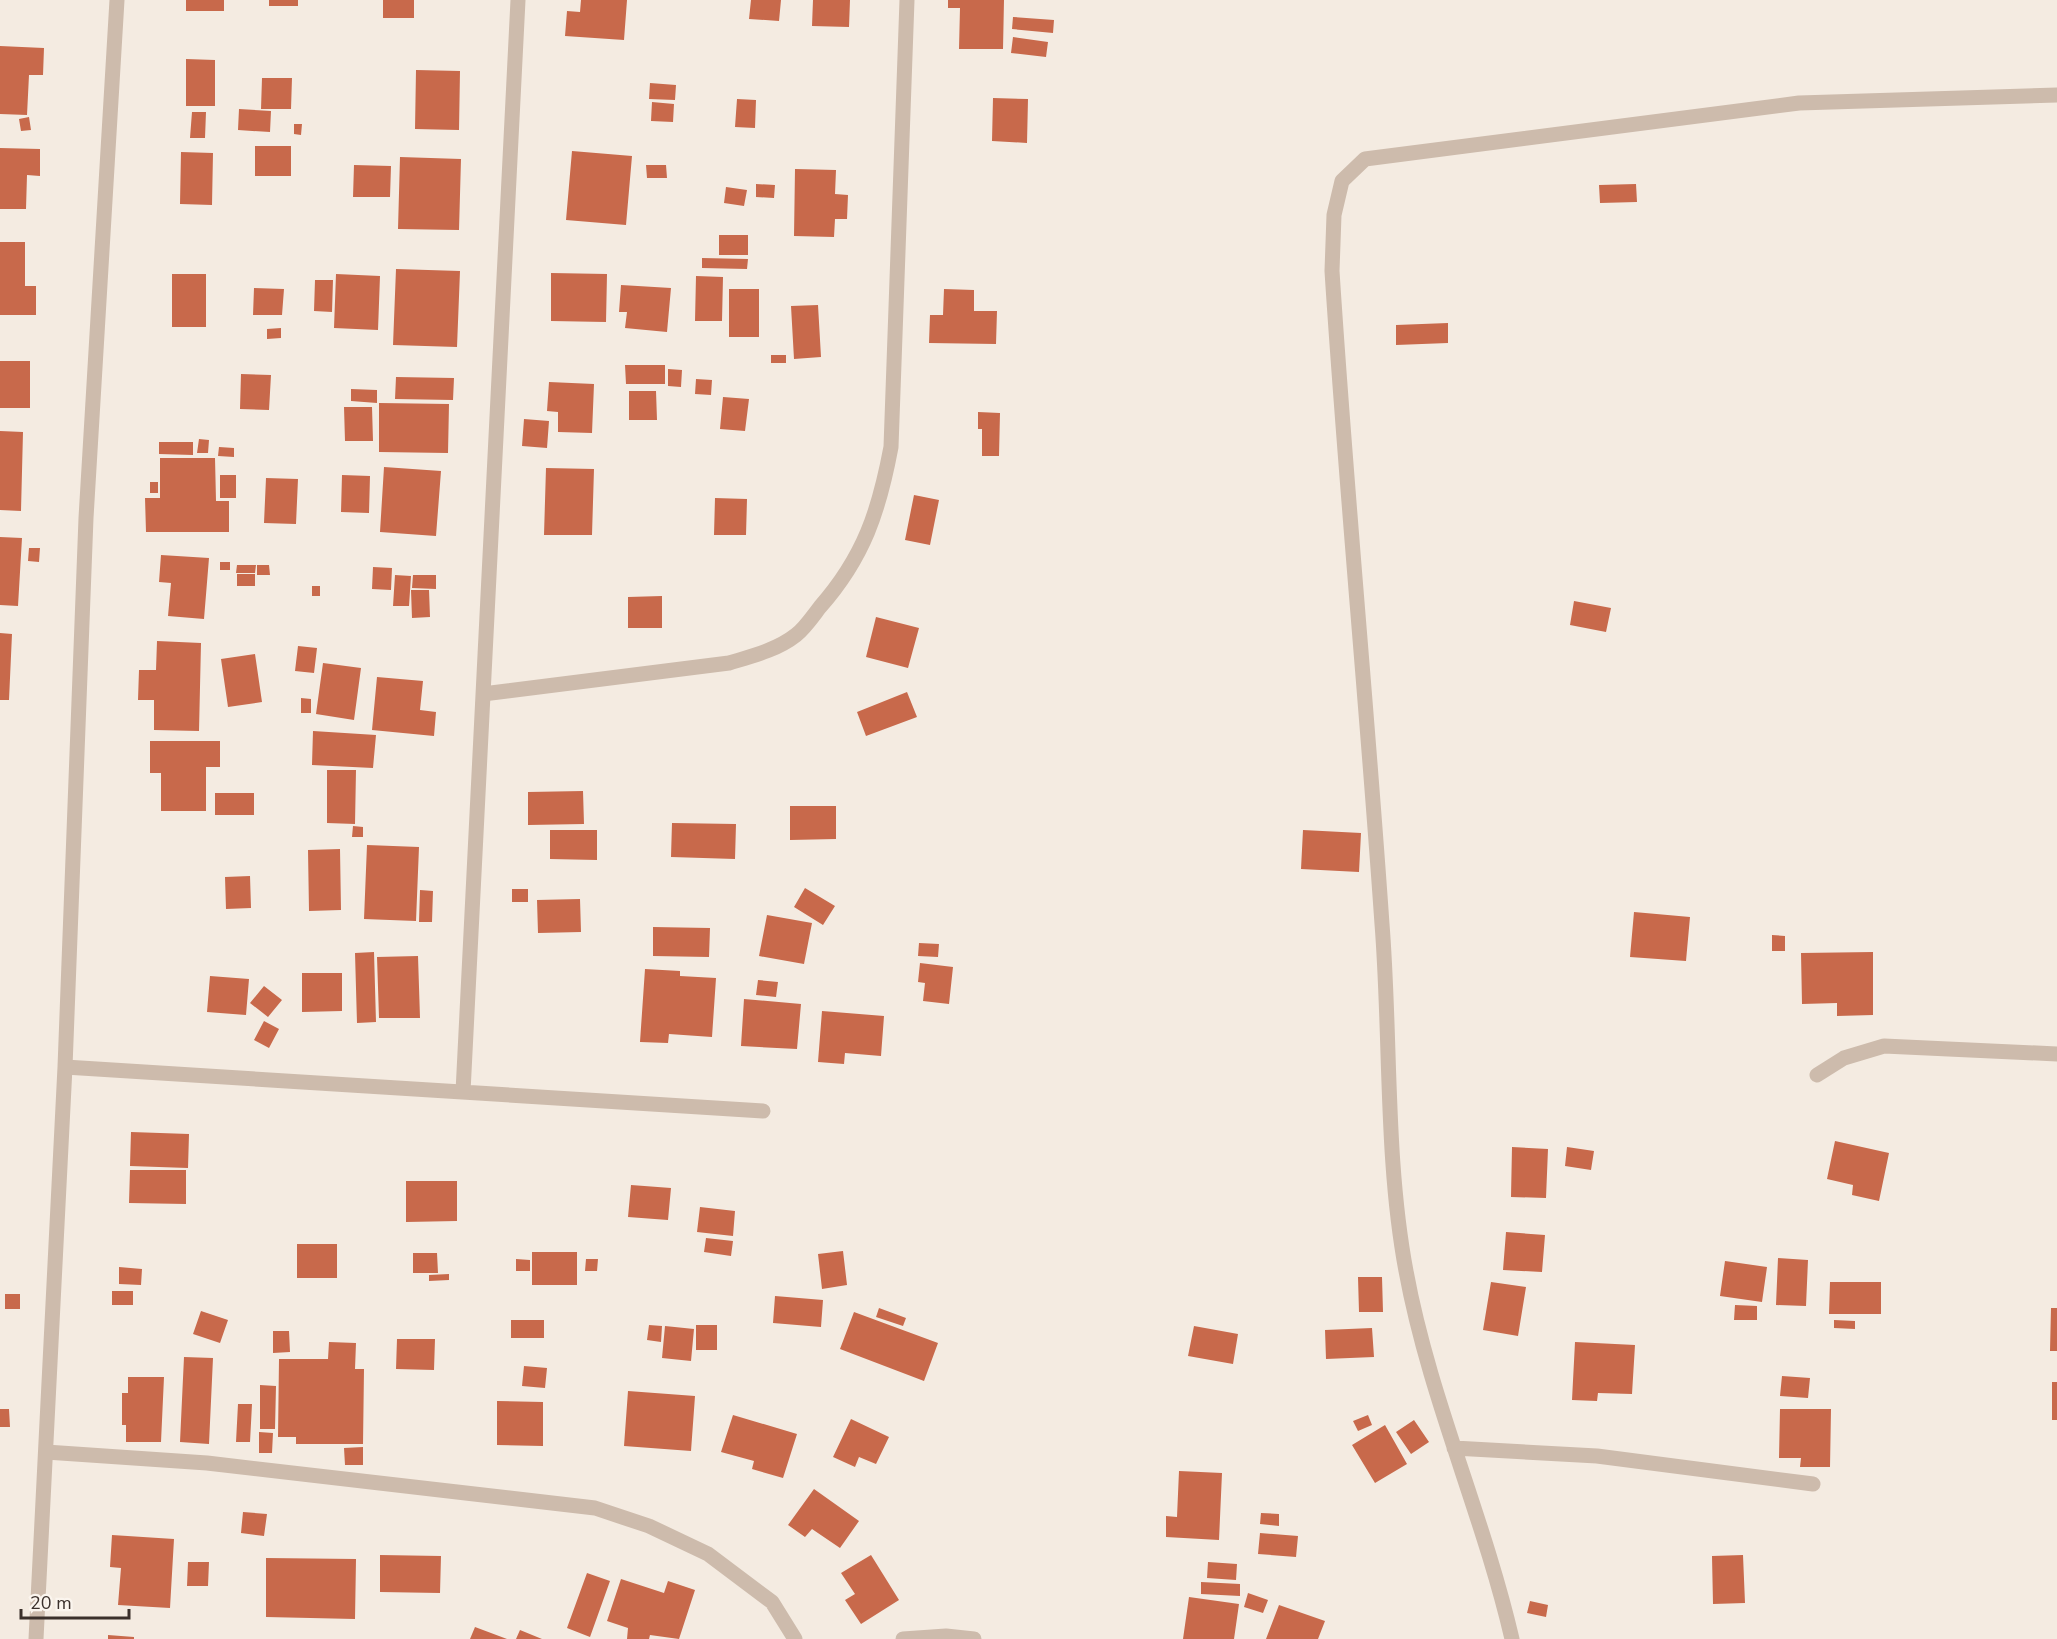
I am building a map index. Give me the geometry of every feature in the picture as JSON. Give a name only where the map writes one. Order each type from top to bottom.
[{"type":"street","points":[[36,1639],[65,1067],[86,519],[117,0]]},
{"type":"street","points":[[463,1092],[518,0]]},
{"type":"street","points":[[483,694],[729,663],[765,652],[797,635],[840,584],[870,532],[883,491],[891,447],[907,0]]},
{"type":"street","points":[[1512,1639],[1488,1547],[1422,1345],[1406,1269],[1394,1176],[1385,963],[1333,283],[1334,215],[1342,181],[1365,159],[1799,103],[2057,95]]},
{"type":"street","points":[[1817,1076],[1844,1058],[1884,1046],[2057,1054]]},
{"type":"street","points":[[65,1067],[763,1111]]},
{"type":"street","points":[[1454,1448],[1597,1456],[1813,1484]]},
{"type":"street","points":[[45,1452],[207,1463],[595,1508],[649,1526],[708,1554],[772,1602],[795,1639]]},
{"type":"street","points":[[903,1639],[946,1636],[974,1639]]},
{"type":"building","points":[[186,0],[224,0],[224,11],[186,11]]},
{"type":"building","points":[[269,0],[298,0],[298,6],[269,6]]},
{"type":"building","points":[[383,0],[414,0],[414,18],[383,18]]},
{"type":"building","points":[[581,0],[627,0],[624,40],[565,36],[567,11],[580,12]]},
{"type":"building","points":[[751,0],[781,0],[779,21],[749,19]]},
{"type":"building","points":[[813,0],[850,0],[849,27],[812,26]]},
{"type":"building","points":[[948,0],[1004,0],[1003,49],[959,49],[960,8],[948,8]]},
{"type":"building","points":[[1013,17],[1054,20],[1053,33],[1012,29]]},
{"type":"building","points":[[1013,37],[1048,42],[1046,57],[1011,53]]},
{"type":"building","points":[[0,46],[44,48],[43,75],[29,75],[27,115],[0,114]]},
{"type":"building","points":[[186,59],[215,60],[215,106],[186,106]]},
{"type":"building","points":[[416,70],[460,71],[459,130],[415,129]]},
{"type":"building","points":[[262,78],[292,78],[291,109],[261,109]]},
{"type":"building","points":[[650,83],[676,85],[675,100],[649,99]]},
{"type":"building","points":[[993,98],[1028,99],[1027,143],[992,141]]},
{"type":"building","points":[[737,99],[756,100],[755,128],[735,127]]},
{"type":"building","points":[[652,102],[674,104],[673,122],[651,121]]},
{"type":"building","points":[[239,109],[271,111],[270,132],[238,130]]},
{"type":"building","points":[[192,112],[206,112],[205,138],[190,138]]},
{"type":"building","points":[[29,117],[31,130],[21,131],[19,119]]},
{"type":"building","points":[[294,124],[302,124],[301,135],[294,134]]},
{"type":"building","points":[[255,146],[291,146],[291,176],[255,176]]},
{"type":"building","points":[[0,148],[40,149],[40,176],[27,175],[26,209],[0,209]]},
{"type":"building","points":[[572,151],[632,156],[626,225],[566,220]]},
{"type":"building","points":[[181,152],[213,153],[212,205],[180,204]]},
{"type":"building","points":[[400,157],[461,159],[459,230],[398,229]]},
{"type":"building","points":[[354,165],[391,166],[390,197],[353,197]]},
{"type":"building","points":[[646,165],[666,165],[667,178],[647,178]]},
{"type":"building","points":[[795,169],[836,170],[835,194],[848,195],[847,219],[835,219],[834,237],[794,236]]},
{"type":"building","points":[[756,184],[775,185],[774,198],[756,197]]},
{"type":"building","points":[[1636,184],[1637,202],[1600,203],[1599,185]]},
{"type":"building","points":[[726,187],[747,190],[744,206],[724,203]]},
{"type":"building","points":[[719,235],[748,235],[748,255],[719,255]]},
{"type":"building","points":[[0,242],[25,242],[25,286],[36,286],[36,315],[0,315]]},
{"type":"building","points":[[702,258],[748,259],[747,269],[702,268]]},
{"type":"building","points":[[396,269],[460,271],[457,347],[393,345]]},
{"type":"building","points":[[551,273],[607,274],[606,322],[551,321]]},
{"type":"building","points":[[172,274],[206,274],[206,327],[172,327]]},
{"type":"building","points":[[336,274],[380,276],[378,330],[334,328]]},
{"type":"building","points":[[696,276],[723,277],[722,321],[695,321]]},
{"type":"building","points":[[315,280],[333,280],[332,312],[314,311]]},
{"type":"building","points":[[621,285],[671,288],[667,332],[625,328],[627,312],[619,312]]},
{"type":"building","points":[[254,288],[284,289],[282,315],[253,315]]},
{"type":"building","points":[[729,289],[759,289],[759,337],[729,337]]},
{"type":"building","points":[[944,289],[974,290],[974,311],[997,311],[996,344],[929,343],[930,315],[943,315]]},
{"type":"building","points":[[818,305],[821,357],[794,359],[791,306]]},
{"type":"building","points":[[1448,323],[1448,343],[1396,345],[1396,325]]},
{"type":"building","points":[[281,328],[281,338],[267,339],[267,329]]},
{"type":"building","points":[[771,355],[786,355],[786,363],[771,363]]},
{"type":"building","points":[[0,361],[30,361],[30,408],[0,408]]},
{"type":"building","points":[[625,365],[665,365],[665,384],[626,384]]},
{"type":"building","points":[[668,369],[682,370],[681,387],[668,386]]},
{"type":"building","points":[[241,374],[271,375],[269,410],[240,409]]},
{"type":"building","points":[[396,377],[454,378],[453,400],[395,399]]},
{"type":"building","points":[[696,379],[712,380],[711,395],[695,394]]},
{"type":"building","points":[[549,382],[594,384],[592,433],[558,432],[558,412],[547,411]]},
{"type":"building","points":[[351,389],[377,390],[377,403],[351,401]]},
{"type":"building","points":[[629,391],[656,391],[657,420],[629,420]]},
{"type":"building","points":[[723,397],[749,399],[745,431],[720,429]]},
{"type":"building","points":[[379,403],[449,404],[448,453],[379,452]]},
{"type":"building","points":[[344,407],[372,407],[373,441],[345,441]]},
{"type":"building","points":[[978,412],[1000,413],[999,456],[982,456],[982,429],[978,429]]},
{"type":"building","points":[[524,419],[549,421],[547,448],[522,446]]},
{"type":"building","points":[[0,431],[23,432],[21,511],[0,510]]},
{"type":"building","points":[[199,439],[209,440],[208,453],[197,453]]},
{"type":"building","points":[[159,442],[193,442],[193,455],[159,454]]},
{"type":"building","points":[[219,447],[234,448],[234,457],[218,456]]},
{"type":"building","points":[[160,458],[215,458],[216,501],[229,501],[229,532],[146,532],[145,498],[160,498]]},
{"type":"building","points":[[384,467],[441,471],[436,536],[380,532]]},
{"type":"building","points":[[546,468],[594,469],[592,535],[544,535]]},
{"type":"building","points":[[220,475],[236,475],[236,498],[220,498]]},
{"type":"building","points":[[342,475],[370,476],[369,513],[341,512]]},
{"type":"building","points":[[266,478],[298,479],[296,524],[264,523]]},
{"type":"building","points":[[150,482],[158,482],[158,493],[150,493]]},
{"type":"building","points":[[914,495],[939,500],[930,545],[905,540]]},
{"type":"building","points":[[715,498],[747,499],[746,535],[714,535]]},
{"type":"building","points":[[0,537],[22,538],[18,606],[0,605]]},
{"type":"building","points":[[29,548],[40,548],[39,562],[28,561]]},
{"type":"building","points":[[161,555],[209,558],[204,619],[168,616],[171,583],[159,582]]},
{"type":"building","points":[[220,562],[230,562],[230,570],[220,570]]},
{"type":"building","points":[[237,565],[256,565],[255,573],[236,573]]},
{"type":"building","points":[[257,565],[269,565],[270,575],[257,575]]},
{"type":"building","points":[[373,567],[392,568],[391,590],[372,589]]},
{"type":"building","points":[[237,574],[255,574],[255,586],[237,586]]},
{"type":"building","points":[[395,575],[411,576],[409,606],[393,606]]},
{"type":"building","points":[[413,575],[436,575],[436,589],[412,588]]},
{"type":"building","points":[[312,586],[320,586],[320,596],[312,596]]},
{"type":"building","points":[[411,590],[429,590],[430,617],[412,618]]},
{"type":"building","points":[[662,596],[662,628],[628,628],[628,597]]},
{"type":"building","points":[[1574,601],[1611,608],[1606,632],[1570,625]]},
{"type":"building","points":[[876,617],[919,628],[908,668],[866,657]]},
{"type":"building","points":[[0,633],[12,634],[9,700],[0,700]]},
{"type":"building","points":[[157,641],[201,643],[199,731],[154,730],[154,700],[138,700],[139,670],[156,670]]},
{"type":"building","points":[[298,646],[317,648],[314,673],[295,671]]},
{"type":"building","points":[[255,654],[262,702],[228,707],[221,659]]},
{"type":"building","points":[[323,663],[361,668],[354,720],[316,714]]},
{"type":"building","points":[[377,677],[423,681],[420,710],[436,712],[434,736],[372,730]]},
{"type":"building","points":[[907,692],[917,717],[866,736],[857,712]]},
{"type":"building","points":[[301,698],[311,699],[311,713],[301,713]]},
{"type":"building","points":[[313,731],[376,735],[373,768],[312,765]]},
{"type":"building","points":[[150,741],[220,741],[220,767],[206,767],[206,811],[161,811],[161,773],[150,773]]},
{"type":"building","points":[[327,770],[356,770],[355,824],[327,823]]},
{"type":"building","points":[[583,791],[584,824],[528,825],[528,792]]},
{"type":"building","points":[[215,793],[254,793],[254,815],[215,815]]},
{"type":"building","points":[[790,806],[836,806],[836,839],[790,840]]},
{"type":"building","points":[[672,823],[736,824],[735,859],[671,857]]},
{"type":"building","points":[[353,826],[363,827],[363,837],[352,837]]},
{"type":"building","points":[[550,830],[597,830],[597,860],[550,859]]},
{"type":"building","points":[[1303,830],[1361,833],[1359,872],[1301,869]]},
{"type":"building","points":[[367,845],[419,847],[416,921],[364,919]]},
{"type":"building","points":[[340,849],[341,910],[309,911],[308,850]]},
{"type":"building","points":[[250,876],[251,908],[226,909],[225,877]]},
{"type":"building","points":[[805,888],[835,906],[823,925],[794,907]]},
{"type":"building","points":[[512,889],[528,889],[528,902],[512,902]]},
{"type":"building","points":[[420,890],[433,891],[432,922],[419,922]]},
{"type":"building","points":[[580,899],[581,932],[538,933],[537,900]]},
{"type":"building","points":[[1634,912],[1690,917],[1686,961],[1630,957]]},
{"type":"building","points":[[767,915],[812,923],[804,964],[759,956]]},
{"type":"building","points":[[653,927],[710,928],[709,957],[653,956]]},
{"type":"building","points":[[1772,935],[1785,936],[1785,951],[1772,951]]},
{"type":"building","points":[[919,943],[939,944],[938,957],[918,956]]},
{"type":"building","points":[[374,952],[376,1022],[357,1023],[355,953]]},
{"type":"building","points":[[1873,952],[1873,1015],[1837,1016],[1837,1003],[1802,1004],[1801,953]]},
{"type":"building","points":[[418,956],[420,1018],[379,1018],[377,957]]},
{"type":"building","points":[[920,963],[953,967],[949,1004],[923,1001],[925,983],[918,982]]},
{"type":"building","points":[[645,969],[680,971],[680,976],[716,978],[712,1037],[669,1034],[668,1043],[640,1042]]},
{"type":"building","points":[[302,973],[342,973],[342,1011],[302,1012]]},
{"type":"building","points":[[210,976],[249,979],[246,1015],[207,1012]]},
{"type":"building","points":[[758,980],[778,982],[776,997],[756,995]]},
{"type":"building","points":[[264,986],[282,1000],[268,1017],[250,1003]]},
{"type":"building","points":[[744,999],[801,1004],[797,1049],[741,1046]]},
{"type":"building","points":[[822,1011],[884,1016],[881,1056],[845,1053],[844,1064],[818,1062]]},
{"type":"building","points":[[264,1021],[279,1029],[269,1048],[254,1040]]},
{"type":"building","points":[[131,1132],[189,1134],[188,1168],[130,1166]]},
{"type":"building","points":[[1835,1141],[1889,1153],[1879,1201],[1852,1195],[1853,1185],[1827,1179]]},
{"type":"building","points":[[1512,1147],[1548,1149],[1546,1198],[1511,1197]]},
{"type":"building","points":[[1567,1147],[1594,1151],[1591,1170],[1565,1166]]},
{"type":"building","points":[[130,1170],[186,1170],[186,1204],[129,1203]]},
{"type":"building","points":[[406,1181],[457,1181],[457,1221],[406,1222]]},
{"type":"building","points":[[631,1185],[671,1188],[668,1220],[628,1217]]},
{"type":"building","points":[[700,1207],[735,1211],[733,1236],[697,1232]]},
{"type":"building","points":[[1506,1232],[1545,1235],[1542,1272],[1503,1270]]},
{"type":"building","points":[[706,1238],[733,1241],[731,1256],[704,1252]]},
{"type":"building","points":[[297,1244],[337,1244],[337,1278],[297,1278]]},
{"type":"building","points":[[843,1251],[847,1285],[822,1289],[818,1254]]},
{"type":"building","points":[[532,1252],[577,1252],[577,1285],[532,1285]]},
{"type":"building","points":[[413,1253],[437,1253],[438,1273],[413,1273]]},
{"type":"building","points":[[1778,1258],[1808,1260],[1806,1306],[1776,1305]]},
{"type":"building","points":[[516,1259],[530,1260],[530,1271],[516,1271]]},
{"type":"building","points":[[586,1259],[598,1259],[597,1271],[585,1271]]},
{"type":"building","points":[[1725,1261],[1767,1267],[1762,1302],[1720,1296]]},
{"type":"building","points":[[119,1267],[142,1269],[141,1285],[119,1284]]},
{"type":"building","points":[[449,1274],[449,1280],[429,1281],[429,1275]]},
{"type":"building","points":[[1358,1277],[1382,1277],[1383,1312],[1359,1312]]},
{"type":"building","points":[[1491,1282],[1526,1287],[1518,1336],[1483,1330]]},
{"type":"building","points":[[1830,1282],[1881,1282],[1881,1314],[1829,1314]]},
{"type":"building","points":[[112,1291],[133,1291],[133,1305],[112,1305]]},
{"type":"building","points":[[5,1294],[20,1294],[20,1309],[5,1309]]},
{"type":"building","points":[[775,1296],[823,1300],[821,1327],[773,1323]]},
{"type":"building","points":[[1735,1305],[1757,1306],[1757,1320],[1734,1320]]},
{"type":"building","points":[[879,1308],[906,1318],[903,1326],[876,1317]]},
{"type":"building","points":[[2051,1308],[2057,1308],[2057,1351],[2050,1351]]},
{"type":"building","points":[[201,1311],[228,1320],[220,1343],[193,1334]]},
{"type":"building","points":[[854,1312],[938,1343],[924,1381],[840,1349]]},
{"type":"building","points":[[511,1320],[544,1320],[544,1338],[511,1338]]},
{"type":"building","points":[[1834,1320],[1855,1321],[1855,1329],[1834,1328]]},
{"type":"building","points":[[649,1325],[662,1326],[661,1342],[647,1340]]},
{"type":"building","points":[[696,1325],[717,1325],[717,1350],[696,1350]]},
{"type":"building","points":[[665,1326],[694,1329],[691,1361],[662,1358]]},
{"type":"building","points":[[1194,1326],[1238,1334],[1233,1364],[1188,1356]]},
{"type":"building","points":[[1372,1328],[1374,1357],[1326,1359],[1325,1330]]},
{"type":"building","points":[[273,1331],[289,1331],[290,1352],[273,1353]]},
{"type":"building","points":[[397,1339],[435,1339],[434,1370],[396,1369]]},
{"type":"building","points":[[329,1342],[356,1343],[355,1369],[364,1369],[363,1444],[296,1444],[296,1437],[278,1437],[279,1359],[328,1359]]},
{"type":"building","points":[[1575,1342],[1635,1345],[1632,1394],[1598,1393],[1597,1401],[1572,1400]]},
{"type":"building","points":[[184,1357],[213,1358],[209,1444],[180,1442]]},
{"type":"building","points":[[524,1366],[547,1368],[545,1388],[522,1386]]},
{"type":"building","points":[[1782,1376],[1810,1378],[1808,1398],[1780,1396]]},
{"type":"building","points":[[128,1377],[164,1377],[161,1442],[126,1442],[126,1425],[122,1425],[122,1393],[128,1393]]},
{"type":"building","points":[[2052,1382],[2057,1382],[2057,1420],[2052,1420]]},
{"type":"building","points":[[260,1385],[276,1386],[275,1429],[260,1429]]},
{"type":"building","points":[[628,1391],[695,1396],[691,1451],[624,1446]]},
{"type":"building","points":[[497,1401],[543,1402],[543,1446],[497,1445]]},
{"type":"building","points":[[238,1404],[252,1404],[250,1442],[236,1442]]},
{"type":"building","points":[[0,1409],[9,1409],[10,1427],[0,1427]]},
{"type":"building","points":[[1780,1409],[1831,1409],[1830,1467],[1800,1467],[1801,1458],[1779,1458]]},
{"type":"building","points":[[733,1415],[797,1434],[783,1478],[752,1469],[754,1461],[721,1452]]},
{"type":"building","points":[[1368,1415],[1372,1425],[1358,1431],[1353,1421]]},
{"type":"building","points":[[851,1419],[889,1437],[876,1464],[859,1457],[855,1467],[833,1457]]},
{"type":"building","points":[[1414,1420],[1429,1442],[1411,1454],[1396,1432]]},
{"type":"building","points":[[1385,1425],[1407,1464],[1375,1483],[1352,1445]]},
{"type":"building","points":[[259,1432],[273,1433],[272,1453],[259,1453]]},
{"type":"building","points":[[363,1447],[363,1465],[345,1465],[344,1448]]},
{"type":"building","points":[[1179,1471],[1222,1473],[1219,1540],[1166,1537],[1166,1516],[1177,1517]]},
{"type":"building","points":[[814,1489],[859,1521],[840,1548],[812,1529],[805,1537],[788,1525]]},
{"type":"building","points":[[243,1512],[267,1514],[264,1536],[241,1533]]},
{"type":"building","points":[[1261,1513],[1279,1514],[1279,1526],[1260,1524]]},
{"type":"building","points":[[1260,1533],[1298,1536],[1296,1557],[1258,1554]]},
{"type":"building","points":[[112,1535],[174,1539],[170,1608],[118,1605],[121,1568],[110,1567]]},
{"type":"building","points":[[380,1555],[441,1556],[440,1593],[380,1592]]},
{"type":"building","points":[[871,1555],[899,1600],[861,1624],[845,1600],[855,1594],[841,1573]]},
{"type":"building","points":[[1743,1555],[1745,1603],[1713,1604],[1712,1556]]},
{"type":"building","points":[[266,1558],[356,1559],[355,1619],[266,1617]]},
{"type":"building","points":[[188,1562],[209,1562],[208,1586],[187,1586]]},
{"type":"building","points":[[1208,1562],[1237,1564],[1236,1580],[1207,1578]]},
{"type":"building","points":[[587,1573],[610,1581],[590,1637],[567,1628]]},
{"type":"building","points":[[621,1579],[664,1593],[668,1581],[695,1590],[679,1639],[650,1635],[649,1639],[627,1639],[628,1628],[607,1621]]},
{"type":"building","points":[[1201,1582],[1240,1584],[1240,1596],[1201,1594]]},
{"type":"building","points":[[1248,1593],[1268,1600],[1263,1613],[1244,1607]]},
{"type":"building","points":[[1189,1597],[1239,1604],[1234,1639],[1183,1639]]},
{"type":"building","points":[[1530,1601],[1548,1605],[1546,1617],[1527,1613]]},
{"type":"building","points":[[1279,1605],[1325,1621],[1318,1639],[1266,1639]]},
{"type":"building","points":[[475,1627],[507,1639],[470,1639]]},
{"type":"building","points":[[520,1630],[542,1639],[516,1639]]},
{"type":"building","points":[[108,1635],[134,1637],[134,1639],[108,1639]]}]
